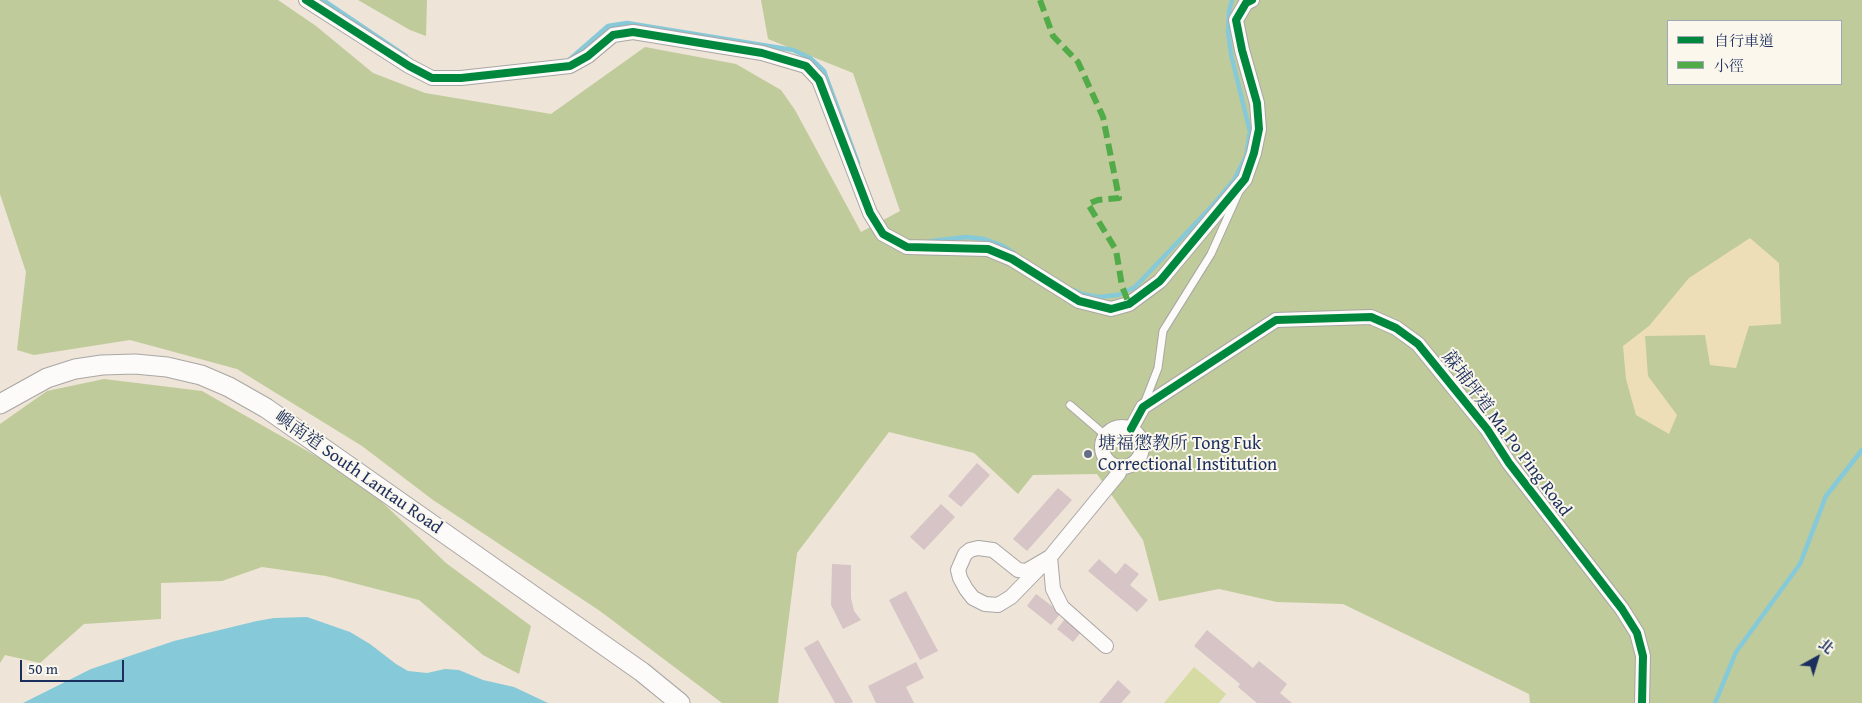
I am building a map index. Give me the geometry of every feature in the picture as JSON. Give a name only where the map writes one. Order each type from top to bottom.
[{"type":"main road","name":"嶼南道 South Lantau Road","points":[[0,404],[47,378],[75,369],[102,365],[135,364],[167,367],[201,375],[223,384],[274,413],[642,672],[680,703]]},
{"type":"street","points":[[306,0],[409,66],[432,78],[462,78],[570,66],[588,56],[613,35],[634,32],[762,53],[806,66],[819,80],[870,212],[883,234],[907,247],[988,249],[1012,259],[1079,301],[1111,309],[1129,304],[1160,281],[1245,179],[1254,153],[1259,128],[1257,103],[1242,50],[1236,20],[1246,3],[1252,0]]},
{"type":"street","name":"蔴埔坪道 Ma Po Ping Road","points":[[1131,429],[1143,407],[1276,320],[1371,317],[1396,328],[1418,344],[1487,429],[1509,464],[1622,609],[1637,633],[1643,656],[1642,703]]},
{"type":"street","points":[[1117,427],[1131,429],[1140,438],[1142,444],[1140,456],[1132,465],[1119,468],[1108,463],[1101,446],[1105,435],[1117,427]]},
{"type":"street","points":[[1050,557],[1026,572],[1018,570],[993,550],[978,548],[970,550],[965,554],[958,570],[960,578],[973,598],[985,604],[998,605],[1018,591],[1050,557],[1119,473],[1119,468]]},
{"type":"street","points":[[1050,557],[1053,589],[1062,607],[1106,646]]},
{"type":"lane","points":[[1143,407],[1158,368],[1163,331],[1211,254],[1245,179]]},
{"type":"lane","points":[[1070,406],[1105,435]]},
{"type":"green space","points":[[0,0],[278,0],[316,26],[373,73],[425,93],[551,114],[645,47],[736,64],[781,90],[795,110],[861,232],[900,211],[853,73],[768,39],[761,0],[1862,0],[1862,703],[1530,703],[1529,694],[1343,604],[1277,602],[1219,589],[1159,601],[1143,540],[1097,474],[1033,475],[1018,494],[974,453],[889,432],[797,553],[778,703],[722,703],[600,611],[433,500],[362,446],[237,369],[130,340],[34,355],[17,350],[26,272],[0,194]]},
{"type":"green space","points":[[358,0],[427,0],[426,36],[410,30]]},
{"type":"green space","points":[[104,379],[202,391],[360,481],[446,563],[531,626],[519,674],[483,655],[419,600],[326,576],[262,567],[222,581],[161,583],[161,619],[84,624],[40,663],[5,655],[0,663],[0,424],[47,391]]},
{"type":"green space","points":[[1194,667],[1226,694],[1219,703],[1164,703]]},
{"type":"sand","points":[[1750,238],[1779,263],[1781,324],[1749,326],[1736,368],[1710,365],[1705,335],[1645,336],[1648,376],[1677,415],[1669,434],[1636,415],[1626,379],[1623,346],[1649,326],[1689,278]]},
{"type":"water","points":[[307,617],[350,632],[408,671],[427,673],[445,669],[459,670],[483,680],[514,687],[548,703],[23,703],[91,669],[174,641],[257,621],[274,618]]},
{"type":"building","points":[[977,463],[990,475],[961,507],[948,496]]},
{"type":"building","points":[[1058,488],[1072,500],[1027,551],[1013,539]]},
{"type":"building","points":[[941,504],[955,517],[924,550],[910,537]]},
{"type":"building","points":[[1099,559],[1116,574],[1125,563],[1139,574],[1130,585],[1148,600],[1137,612],[1088,571]]},
{"type":"building","points":[[832,564],[851,565],[851,598],[854,611],[861,620],[843,629],[831,605]]},
{"type":"building","points":[[906,591],[938,651],[920,660],[889,600]]},
{"type":"building","points":[[1036,594],[1061,613],[1051,625],[1027,606]]},
{"type":"building","points":[[1065,619],[1081,632],[1073,642],[1057,629]]},
{"type":"building","points":[[1207,630],[1253,668],[1259,661],[1287,684],[1280,693],[1292,703],[1257,703],[1238,687],[1240,684],[1194,646]]},
{"type":"building","points":[[818,640],[853,702],[835,703],[804,648]]},
{"type":"building","points":[[916,662],[924,678],[906,687],[914,703],[876,703],[868,686]]},
{"type":"building","points":[[1118,680],[1131,692],[1121,703],[1099,703]]},
{"type":"waterway","points":[[323,0],[406,56]]},
{"type":"waterway","points":[[1074,290],[1082,294],[1098,297],[1118,295],[1135,287],[1213,205],[1234,180],[1246,156],[1250,132],[1231,54],[1228,32],[1229,11],[1232,0]]},
{"type":"waterway","points":[[569,60],[608,26],[627,23],[793,50],[810,58],[824,71],[858,163]]},
{"type":"waterway","points":[[931,241],[966,237],[984,239],[1001,245],[1014,253]]},
{"type":"waterway","points":[[1715,703],[1736,652],[1800,564],[1826,496],[1862,450]]},
{"type":"marked path","points":[[1040,0],[1053,36],[1078,62],[1103,117],[1119,198],[1098,200],[1088,204],[1116,250],[1122,286],[1129,304]]},
{"type":"cycle path","points":[[306,0],[409,66],[432,78],[461,78],[570,66],[588,56],[613,35],[633,32],[762,53],[806,66],[819,80],[870,213],[883,234],[907,247],[988,249],[1012,259],[1079,301],[1111,309],[1129,304],[1160,281],[1245,179],[1254,153],[1259,129],[1257,103],[1242,50],[1236,20],[1246,3],[1252,0]]},
{"type":"cycle path","points":[[1131,429],[1143,407],[1276,320],[1371,317],[1396,328],[1418,344],[1487,429],[1509,463],[1622,609],[1637,633],[1643,656],[1642,703]]},
{"type":"place","name":"塘福懲教所 Tong Fuk Correctional Institution","points":[[1088,454]]}]
